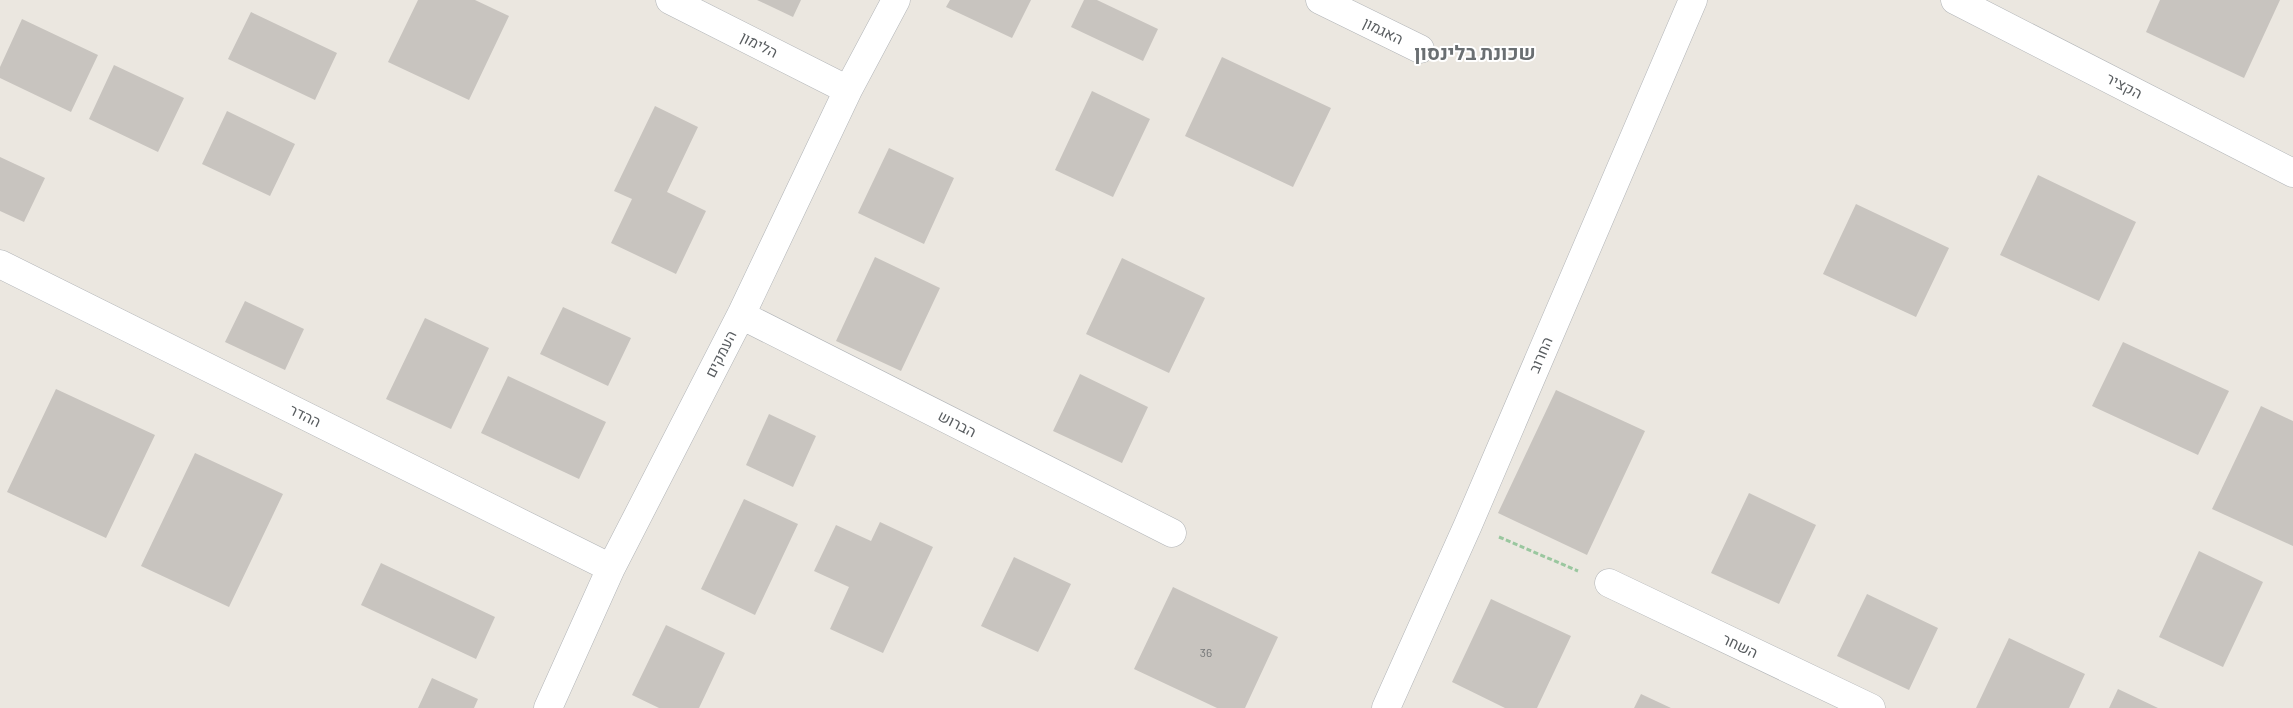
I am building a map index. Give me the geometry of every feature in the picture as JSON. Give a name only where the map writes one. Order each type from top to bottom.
[{"type":"street","name":"הלימון","points":[[670,0],[848,90]]},
{"type":"street","name":"העמקים","points":[[548,708],[611,568],[742,315],[848,90],[896,0]]},
{"type":"street","name":"האגמון","points":[[1320,0],[1420,49]]},
{"type":"street","name":"החרוב","points":[[1386,708],[1468,524],[1693,0]]},
{"type":"street","name":"הקציר","points":[[1955,0],[2293,173]]},
{"type":"street","name":"ההדר","points":[[0,264],[611,568]]},
{"type":"street","name":"הברוש","points":[[742,315],[1172,533]]},
{"type":"street","name":"השחר","points":[[1609,583],[1871,708]]},
{"type":"path","points":[[1468,524],[1609,583]]},
{"type":"building","points":[[418,0],[475,0],[509,16],[469,100],[388,62]]},
{"type":"building","points":[[757,0],[801,0],[793,17]]},
{"type":"building","points":[[950,0],[1031,0],[1012,38],[946,7]]},
{"type":"building","points":[[1084,0],[1097,0],[1158,29],[1143,61],[1071,27]]},
{"type":"building","points":[[2160,0],[2280,0],[2244,78],[2146,32]]},
{"type":"building","points":[[251,12],[337,53],[315,100],[228,59]]},
{"type":"building","points":[[22,19],[98,55],[71,112],[0,78],[0,67]]},
{"type":"building","points":[[1222,57],[1331,108],[1293,187],[1185,136]]},
{"type":"building","points":[[114,65],[184,98],[158,152],[89,119]]},
{"type":"building","points":[[1092,91],[1150,119],[1113,197],[1055,170]]},
{"type":"building","points":[[655,106],[698,127],[667,192],[706,211],[676,274],[611,243],[632,199],[614,191]]},
{"type":"building","points":[[227,111],[295,144],[270,196],[202,164]]},
{"type":"building","points":[[889,148],[954,178],[924,244],[858,213]]},
{"type":"building","points":[[0,157],[45,178],[24,222],[0,211]]},
{"type":"building","points":[[2038,175],[2136,222],[2099,301],[2000,255]]},
{"type":"building","points":[[1856,204],[1949,248],[1916,317],[1823,274]]},
{"type":"building","points":[[875,257],[940,288],[901,371],[836,341]]},
{"type":"building","points":[[1122,258],[1205,298],[1169,373],[1086,334]]},
{"type":"building","points":[[245,301],[304,329],[285,370],[225,342]]},
{"type":"building","points":[[563,307],[631,338],[608,386],[540,354]]},
{"type":"building","points":[[425,318],[489,348],[451,429],[386,399]]},
{"type":"building","points":[[2123,342],[2229,391],[2198,455],[2092,406]]},
{"type":"building","points":[[1080,374],[1148,407],[1122,463],[1053,431]]},
{"type":"building","points":[[508,376],[606,422],[579,479],[481,433]]},
{"type":"building","points":[[56,389],[155,435],[106,538],[7,492]]},
{"type":"building","points":[[1556,390],[1645,431],[1587,555],[1498,513]]},
{"type":"building","points":[[2261,406],[2293,421],[2293,546],[2212,509]]},
{"type":"building","points":[[769,414],[816,436],[793,487],[746,465]]},
{"type":"building","points":[[195,453],[283,494],[229,607],[141,566]]},
{"type":"building","points":[[1749,493],[1816,525],[1779,604],[1711,573]]},
{"type":"building","points":[[744,499],[798,524],[755,615],[701,589]]},
{"type":"building","points":[[880,522],[933,547],[883,653],[830,629],[849,587],[814,571],[836,525],[871,541]]},
{"type":"building","points":[[2199,551],[2263,582],[2223,667],[2159,637]]},
{"type":"building","points":[[1014,557],[1071,584],[1038,652],[981,626]]},
{"type":"building","points":[[381,563],[495,617],[476,659],[361,605]]},
{"type":"building","points":[[1173,587],[1278,637],[1245,708],[1217,708],[1134,669]]},
{"type":"building","points":[[1867,594],[1938,628],[1909,690],[1837,656]]},
{"type":"building","points":[[1491,599],[1571,636],[1537,708],[1505,708],[1452,682]]},
{"type":"building","points":[[666,625],[725,653],[699,708],[659,708],[632,695]]},
{"type":"building","points":[[2009,638],[2085,674],[2069,708],[1976,708]]},
{"type":"building","points":[[432,678],[478,699],[474,708],[418,708]]},
{"type":"building","points":[[2118,689],[2158,708],[2109,708]]},
{"type":"building","points":[[1641,694],[1671,708],[1634,708]]},
{"type":"district","name":"שכונת בלינסון","points":[[1475,53]]}]
